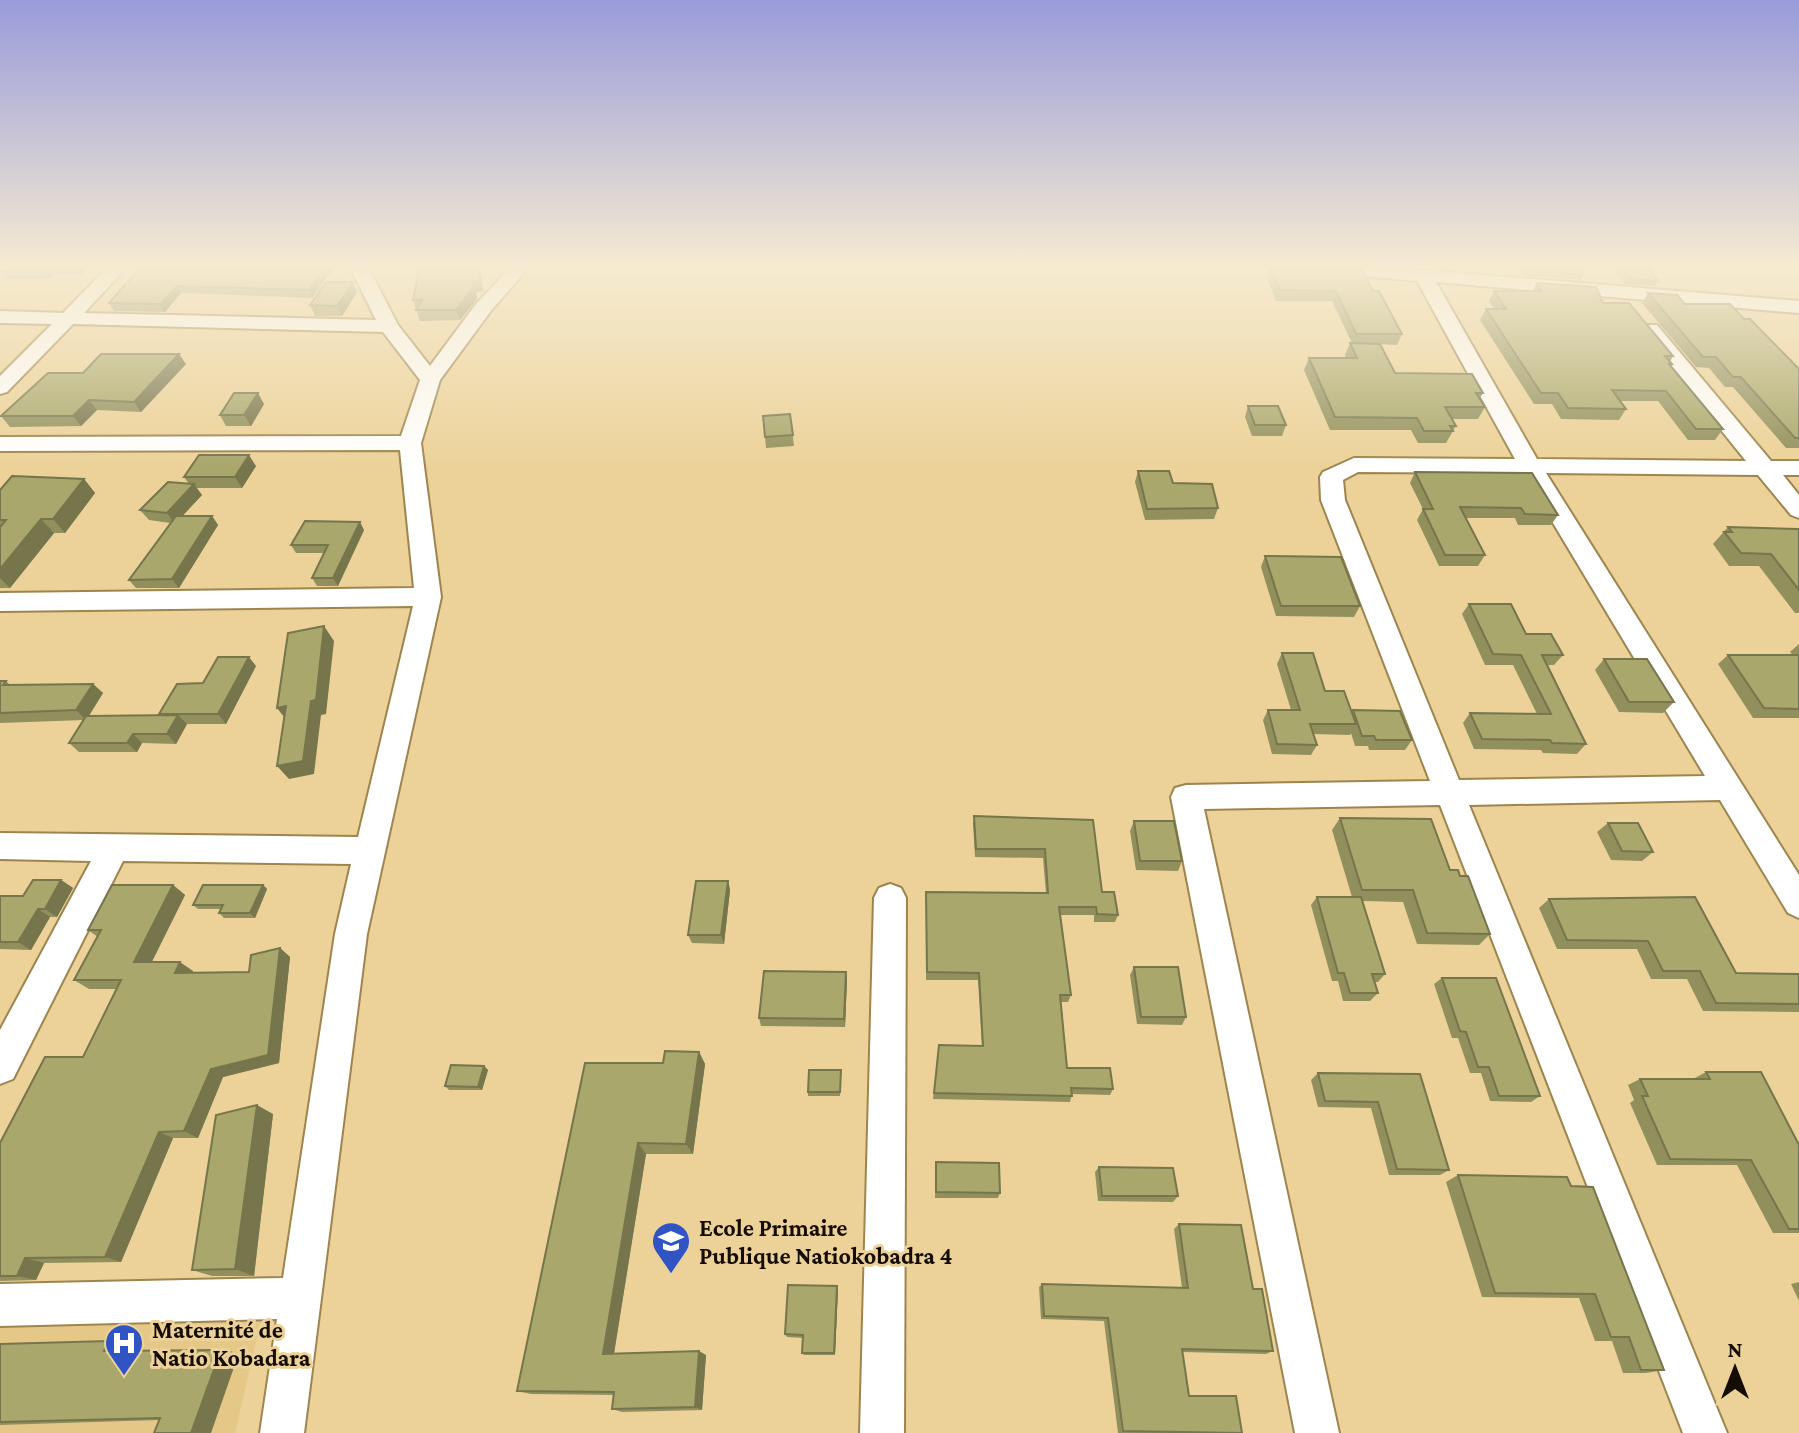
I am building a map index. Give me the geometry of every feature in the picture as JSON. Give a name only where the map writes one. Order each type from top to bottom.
[{"type":"street","points":[[0,388],[53,334]]},
{"type":"street","points":[[395,334],[430,380]]},
{"type":"street","points":[[282,1433],[351,934],[428,597],[410,443],[430,380],[464,334]]},
{"type":"street","points":[[1456,334],[1531,468],[1799,903]]},
{"type":"street","points":[[1654,334],[1799,510]]},
{"type":"street","points":[[0,444],[410,443]]},
{"type":"street","points":[[1705,1433],[1333,500],[1331,477],[1354,465],[1799,468]]},
{"type":"street","points":[[0,602],[428,597]]},
{"type":"street","points":[[1317,1433],[1186,797],[1726,788]]},
{"type":"street","points":[[0,846],[372,851]]},
{"type":"street","points":[[0,1066],[114,848]]},
{"type":"street","points":[[882,1433],[890,898]]},
{"type":"street","points":[[0,1305],[301,1298]]},
{"type":"shaded area","name":"Maternité de Natio Kobadara","points":[[264,1308],[235,1433],[0,1433],[0,1322]]},
{"type":"building","points":[[1502,334],[1655,334],[1673,356],[1665,356],[1672,364],[1669,364],[1723,429],[1696,429],[1666,391],[1612,390],[1626,409],[1568,408],[1558,393],[1541,393]]},
{"type":"building","points":[[1683,334],[1765,334],[1799,369],[1799,438],[1795,438],[1741,377],[1733,377],[1716,357],[1703,357]]},
{"type":"building","points":[[1350,343],[1380,344],[1395,373],[1472,374],[1483,393],[1476,393],[1485,407],[1445,407],[1456,426],[1450,426],[1453,431],[1424,431],[1417,418],[1335,417],[1309,358],[1357,358]]},
{"type":"building","points":[[101,354],[179,354],[134,402],[89,400],[73,416],[1,416],[48,373],[83,373]]},
{"type":"building","points":[[234,393],[258,393],[244,415],[220,415]]},
{"type":"building","points":[[1248,406],[1278,406],[1286,425],[1255,425]]},
{"type":"building","points":[[790,414],[793,435],[765,437],[763,416]]},
{"type":"building","points":[[199,455],[249,455],[235,477],[184,477]]},
{"type":"building","points":[[1138,471],[1169,471],[1173,483],[1212,484],[1218,508],[1147,509]]},
{"type":"building","points":[[1415,472],[1532,473],[1558,515],[1525,514],[1521,508],[1460,507],[1485,555],[1445,555],[1423,509],[1433,509]]},
{"type":"building","points":[[12,476],[84,479],[53,519],[41,519],[0,569],[0,527],[6,520],[0,520],[0,490]]},
{"type":"building","points":[[168,482],[194,484],[167,513],[140,510]]},
{"type":"building","points":[[176,516],[212,516],[172,579],[129,580]]},
{"type":"building","points":[[305,521],[360,522],[333,578],[312,578],[328,545],[291,545]]},
{"type":"building","points":[[1728,527],[1799,529],[1799,590],[1771,554],[1741,553],[1724,532],[1732,532]]},
{"type":"building","points":[[1265,556],[1341,557],[1360,606],[1281,606]]},
{"type":"building","points":[[1469,604],[1511,604],[1526,634],[1551,634],[1563,655],[1542,655],[1586,744],[1482,739],[1470,713],[1551,714],[1521,655],[1493,654]]},
{"type":"building","points":[[324,626],[316,700],[311,701],[303,761],[277,766],[286,706],[277,708],[288,633]]},
{"type":"building","points":[[1282,653],[1313,653],[1325,691],[1344,691],[1356,724],[1310,724],[1317,745],[1277,744],[1268,710],[1300,710]]},
{"type":"building","points":[[1728,655],[1799,655],[1799,709],[1764,708]]},
{"type":"building","points":[[218,657],[249,657],[218,714],[159,714],[177,684],[203,683]]},
{"type":"building","points":[[1604,659],[1647,659],[1674,702],[1629,702]]},
{"type":"building","points":[[0,681],[6,681],[3,685],[93,684],[76,710],[0,713]]},
{"type":"building","points":[[1353,710],[1400,711],[1412,740],[1376,740],[1374,736],[1362,736]]},
{"type":"building","points":[[178,715],[167,734],[133,734],[127,743],[69,743],[86,716]]},
{"type":"building","points":[[974,816],[1093,820],[1102,892],[1114,892],[1118,915],[1097,914],[1096,907],[1059,907],[1071,995],[1060,995],[1067,1068],[1110,1068],[1113,1089],[1071,1088],[1072,1096],[934,1093],[939,1045],[983,1046],[979,973],[927,972],[926,892],[1048,893],[1045,849],[976,849]]},
{"type":"building","points":[[1340,818],[1431,819],[1450,870],[1458,870],[1460,876],[1468,876],[1490,934],[1427,933],[1413,890],[1362,890]]},
{"type":"building","points":[[1134,821],[1174,821],[1182,861],[1140,861]]},
{"type":"building","points":[[1608,823],[1638,823],[1653,852],[1622,851]]},
{"type":"building","points":[[33,880],[61,880],[45,909],[38,909],[18,942],[0,942],[0,896],[23,896]]},
{"type":"building","points":[[696,881],[728,881],[721,935],[688,935]]},
{"type":"building","points":[[112,885],[173,885],[134,962],[180,962],[175,973],[249,972],[251,955],[280,948],[268,1055],[211,1069],[184,1131],[159,1132],[105,1257],[25,1258],[17,1276],[0,1276],[0,1143],[45,1057],[83,1057],[121,980],[74,980],[101,930],[88,930]]},
{"type":"building","points":[[203,885],[263,885],[250,913],[219,913],[223,905],[193,905]]},
{"type":"building","points":[[1317,897],[1361,897],[1385,974],[1372,974],[1378,993],[1350,993],[1344,973],[1338,973]]},
{"type":"building","points":[[1695,897],[1736,973],[1799,974],[1799,1004],[1716,1003],[1700,971],[1663,971],[1648,941],[1567,940],[1549,899]]},
{"type":"building","points":[[1134,967],[1178,967],[1186,1017],[1141,1017]]},
{"type":"building","points":[[764,971],[846,972],[844,1019],[759,1018]]},
{"type":"building","points":[[1442,978],[1496,978],[1540,1096],[1499,1096],[1489,1067],[1478,1067],[1466,1032],[1460,1031]]},
{"type":"building","points":[[665,1051],[699,1052],[686,1144],[638,1143],[603,1354],[699,1351],[695,1407],[612,1409],[614,1392],[517,1391],[585,1063],[663,1063]]},
{"type":"building","points":[[451,1065],[484,1066],[478,1087],[445,1086]]},
{"type":"building","points":[[809,1070],[841,1070],[840,1092],[808,1092]]},
{"type":"building","points":[[1706,1072],[1761,1072],[1799,1145],[1799,1229],[1789,1229],[1751,1160],[1670,1159],[1642,1096],[1648,1096],[1640,1079],[1710,1079]]},
{"type":"building","points":[[1318,1073],[1420,1074],[1449,1170],[1397,1169],[1378,1102],[1325,1101]]},
{"type":"building","points":[[257,1105],[235,1269],[192,1270],[216,1115]]},
{"type":"building","points":[[936,1162],[999,1163],[1000,1193],[936,1192]]},
{"type":"building","points":[[1099,1167],[1173,1168],[1178,1196],[1102,1196]]},
{"type":"building","points":[[1458,1175],[1567,1177],[1571,1186],[1593,1187],[1664,1370],[1641,1370],[1629,1337],[1611,1337],[1595,1294],[1495,1293]]},
{"type":"building","points":[[1179,1224],[1241,1225],[1253,1289],[1262,1289],[1273,1351],[1182,1349],[1189,1396],[1236,1396],[1242,1433],[1123,1431],[1108,1318],[1044,1316],[1042,1284],[1188,1288]]},
{"type":"building","points":[[788,1285],[837,1286],[834,1353],[802,1353],[803,1335],[785,1334]]},
{"type":"building","points":[[108,1341],[104,1351],[221,1350],[191,1433],[154,1433],[160,1418],[0,1422],[0,1344]]},
{"type":"place","name":"Ecole Primaire Publique Natiokobadra 4","points":[[671,1275]]},
{"type":"place","name":"Maternité de Natio Kobadara","points":[[124,1377]]}]
